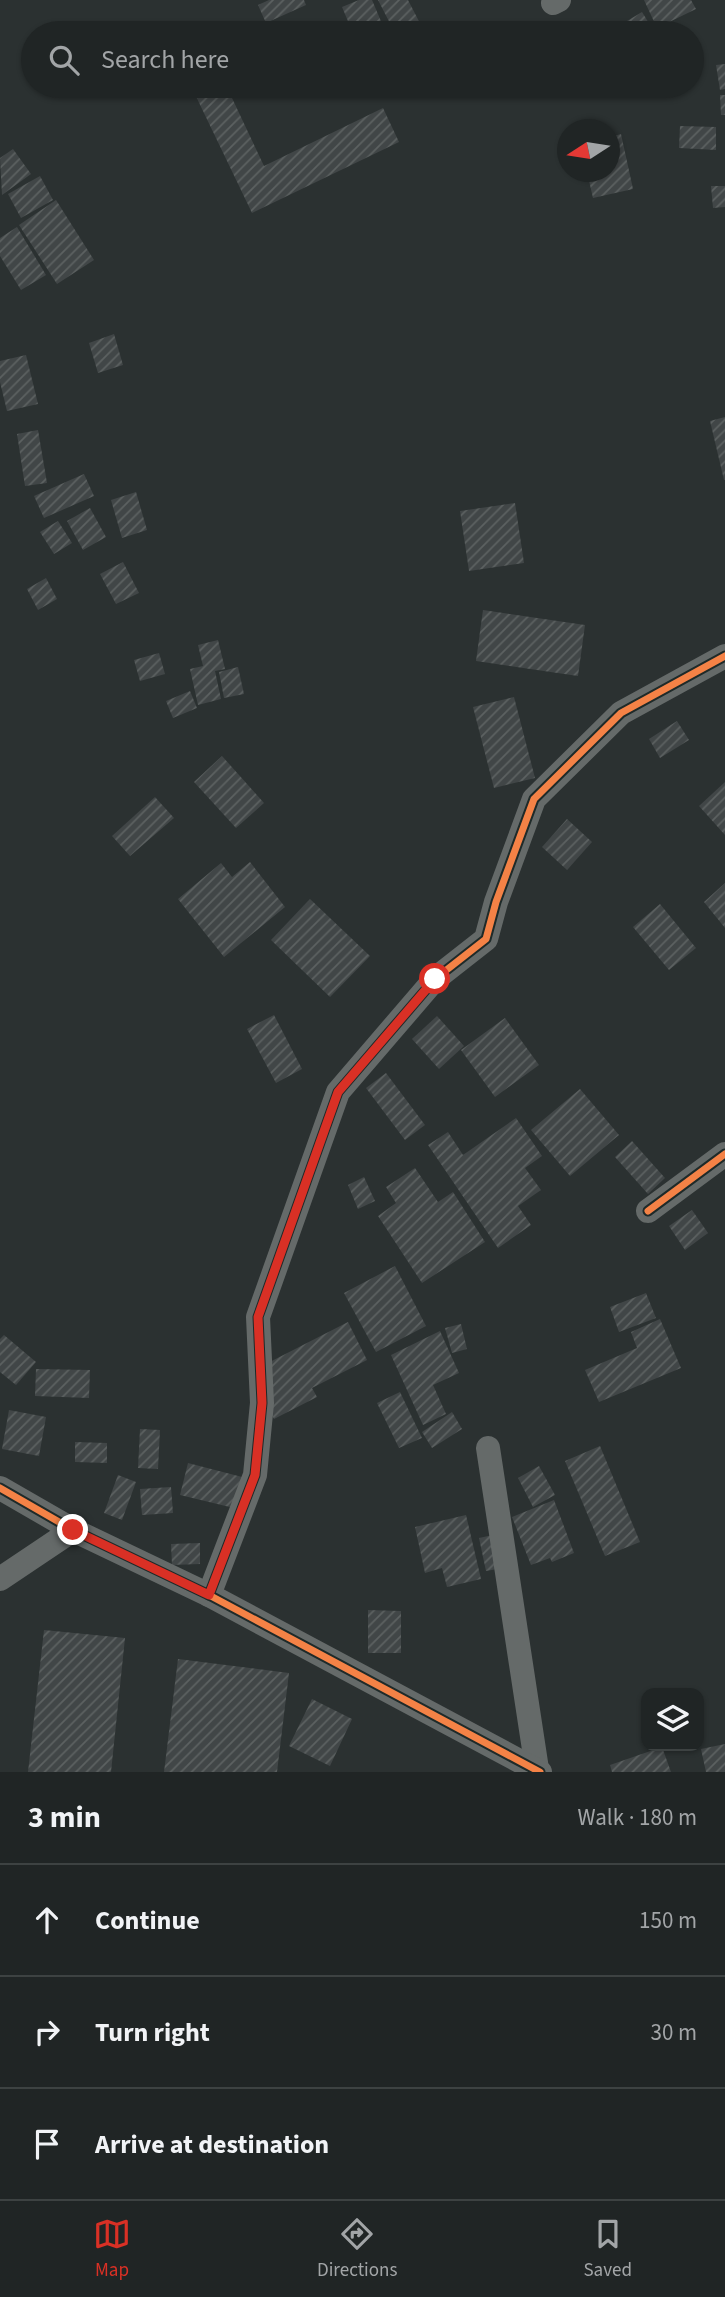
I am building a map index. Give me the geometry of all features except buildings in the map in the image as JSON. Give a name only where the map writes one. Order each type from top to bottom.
[{"type":"street","points":[[209,1595],[255,1475],[262,1403],[258,1317],[338,1092],[435,979],[486,939],[496,902],[534,799],[621,713],[725,656]]},
{"type":"street","points":[[648,1210],[725,1154]]},
{"type":"street","points":[[488,1448],[539,1771]]},
{"type":"street","points":[[0,1488],[73,1530],[209,1595],[539,1771]]},
{"type":"street","points":[[0,1579],[73,1530]]},
{"type":"cycle path","points":[[209,1595],[255,1475],[262,1403],[258,1317],[338,1092],[435,979],[486,939],[496,902],[534,799],[621,713],[725,656]]},
{"type":"cycle path","points":[[648,1211],[725,1154]]},
{"type":"cycle path","points":[[0,1488],[73,1530],[209,1595],[540,1772]]},
{"type":"route","points":[[73,1530],[209,1595],[255,1475],[262,1403],[258,1317],[338,1092],[435,979]]}]
